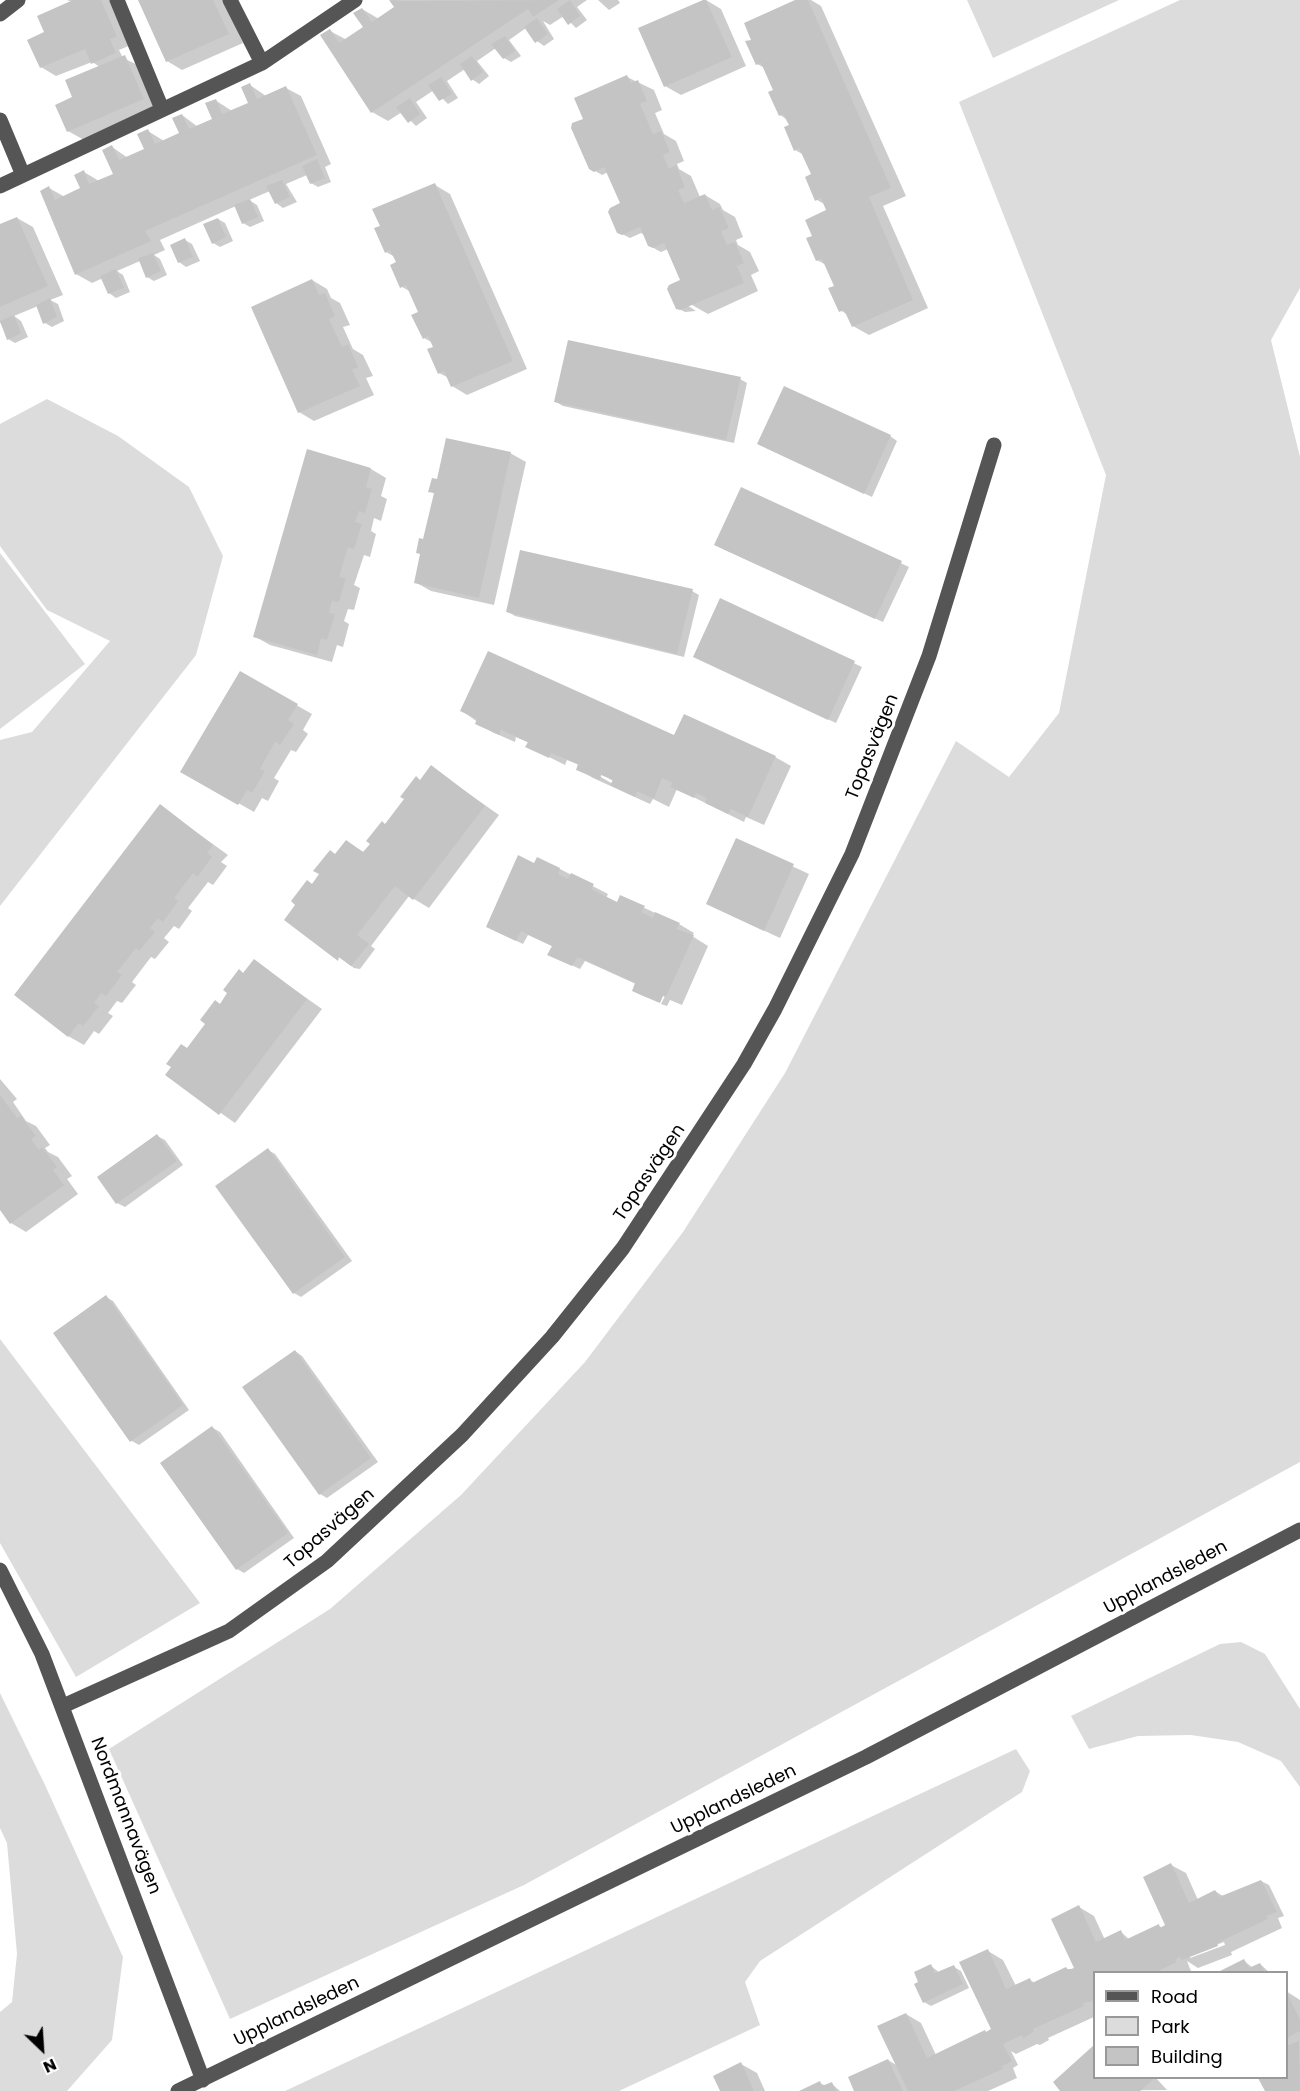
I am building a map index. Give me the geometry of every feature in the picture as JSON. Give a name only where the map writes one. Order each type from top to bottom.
[{"type":"street","points":[[0,14],[18,0]]},
{"type":"street","points":[[117,0],[162,109]]},
{"type":"street","points":[[230,0],[262,63]]},
{"type":"street","points":[[0,186],[262,63],[355,0]]},
{"type":"street","points":[[0,120],[23,175]]},
{"type":"street","name":"Topasvägen","points":[[63,1706],[229,1631],[327,1561],[462,1435],[552,1337],[623,1248],[744,1064],[775,1009],[852,854],[929,656],[994,445]]},
{"type":"street","name":"Upplandsleden","points":[[178,2091],[867,1757],[1298,1535]]},
{"type":"street","name":"Nordmannavägen","points":[[0,1570],[42,1653],[203,2080]]},
{"type":"green space","points":[[967,0],[1119,0],[993,58]]},
{"type":"green space","points":[[1180,0],[1300,0],[1300,288],[1271,340],[1300,457],[1300,1462],[524,1885],[230,2019],[109,1749],[330,1609],[461,1495],[585,1362],[683,1232],[785,1073],[956,741],[1009,777],[1059,713],[1106,475],[959,102]]},
{"type":"green space","points":[[47,399],[118,436],[189,487],[223,556],[196,655],[0,906],[0,740],[32,732],[110,641],[47,610],[0,546],[0,424]]},
{"type":"green space","points":[[0,553],[85,664],[0,729]]},
{"type":"green space","points":[[0,1339],[200,1603],[76,1677],[0,1543]]},
{"type":"green space","points":[[1241,1642],[1265,1654],[1300,1709],[1300,1787],[1281,1761],[1238,1742],[1191,1735],[1138,1736],[1089,1749],[1071,1716],[1220,1644]]},
{"type":"green space","points":[[0,1693],[45,1785],[123,1957],[112,2040],[67,2091],[0,2091],[0,2012],[12,2002],[17,1954],[7,1843],[0,1828]]},
{"type":"green space","points":[[1016,1749],[1030,1771],[1022,1792],[760,1961],[745,1982],[760,2025],[619,2091],[285,2091]]},
{"type":"building","points":[[73,0],[101,0],[117,37],[110,39],[116,53],[91,64],[85,49],[40,68],[27,40],[44,32],[37,16]]},
{"type":"building","points":[[138,0],[213,0],[229,34],[166,62]]},
{"type":"building","points":[[389,0],[559,0],[533,17],[528,9],[371,113],[320,35],[330,29],[339,43],[363,27],[353,13],[362,8],[372,22],[394,7]]},
{"type":"building","points":[[570,0],[580,16],[568,25],[557,9]]},
{"type":"building","points":[[706,0],[732,57],[664,87],[638,28]]},
{"type":"building","points":[[795,0],[808,0],[891,188],[869,197],[913,300],[852,327],[844,310],[839,312],[828,288],[834,286],[822,259],[816,261],[806,238],[812,236],[805,220],[826,210],[821,198],[815,201],[805,177],[811,174],[799,148],[794,151],[784,127],[789,125],[783,114],[779,116],[768,92],[773,90],[761,63],[756,65],[745,41],[751,40],[744,23]]},
{"type":"building","points":[[537,18],[548,34],[535,43],[524,27]]},
{"type":"building","points":[[505,36],[515,51],[503,59],[491,44]]},
{"type":"building","points":[[125,55],[144,99],[67,132],[55,105],[72,97],[65,80]]},
{"type":"building","points":[[472,56],[483,72],[471,81],[460,64]]},
{"type":"building","points":[[627,75],[631,83],[638,80],[647,101],[640,104],[653,134],[661,131],[670,152],[663,155],[669,169],[676,165],[685,187],[678,190],[684,203],[705,194],[712,210],[719,207],[729,228],[721,231],[727,245],[735,242],[744,263],[737,266],[744,283],[680,310],[676,309],[667,289],[669,285],[680,280],[664,243],[653,248],[648,246],[640,227],[622,235],[617,233],[608,212],[610,208],[620,203],[604,167],[594,172],[589,169],[571,128],[572,123],[583,119],[574,98]]},
{"type":"building","points":[[441,77],[452,94],[439,101],[428,85]]},
{"type":"building","points":[[250,83],[257,99],[286,86],[317,155],[145,231],[151,241],[75,275],[40,191],[49,186],[55,200],[80,188],[74,175],[84,170],[89,184],[113,174],[102,150],[112,145],[119,160],[144,149],[137,134],[148,129],[155,144],[179,133],[172,118],[182,114],[189,129],[212,119],[205,103],[216,99],[222,114],[248,103],[241,87]]},
{"type":"building","points":[[410,98],[420,114],[408,123],[396,107]]},
{"type":"building","points":[[317,159],[325,178],[310,184],[302,166]]},
{"type":"building","points":[[282,180],[290,197],[275,204],[266,186]]},
{"type":"building","points":[[435,183],[513,361],[451,387],[444,371],[438,374],[427,349],[433,347],[428,336],[423,339],[411,315],[418,312],[406,285],[400,288],[390,265],[396,262],[390,250],[385,253],[374,228],[380,226],[372,209]]},
{"type":"building","points":[[250,199],[258,217],[242,224],[234,205]]},
{"type":"building","points":[[17,217],[48,286],[0,307],[0,224]]},
{"type":"building","points":[[218,218],[226,237],[212,244],[203,224]]},
{"type":"building","points":[[185,238],[193,257],[178,263],[170,245]]},
{"type":"building","points":[[153,253],[161,271],[146,278],[138,258]]},
{"type":"building","points":[[116,269],[124,288],[108,294],[100,276]]},
{"type":"building","points":[[312,279],[319,295],[325,293],[335,316],[329,319],[342,347],[348,344],[358,367],[352,370],[360,386],[298,413],[251,307]]},
{"type":"building","points":[[50,298],[57,317],[43,324],[36,305]]},
{"type":"building","points":[[14,315],[21,333],[7,340],[0,321]]},
{"type":"building","points":[[568,340],[741,377],[726,440],[554,402]]},
{"type":"building","points":[[784,386],[891,435],[864,494],[757,444]]},
{"type":"building","points":[[446,438],[511,452],[479,598],[414,583],[420,554],[416,553],[419,538],[423,539],[434,493],[428,492],[432,478],[437,479]]},
{"type":"building","points":[[307,449],[371,468],[366,487],[372,489],[365,513],[359,511],[355,522],[362,524],[354,549],[348,547],[339,577],[346,578],[339,602],[332,601],[329,613],[335,614],[327,640],[321,638],[317,655],[253,637]]},
{"type":"building","points":[[741,487],[902,561],[875,619],[714,545]]},
{"type":"building","points":[[520,550],[693,589],[677,654],[506,612]]},
{"type":"building","points":[[720,598],[855,661],[828,720],[693,657]]},
{"type":"building","points":[[488,651],[674,735],[684,714],[776,756],[748,817],[731,809],[728,814],[705,803],[707,798],[696,793],[694,798],[670,787],[673,783],[662,778],[654,799],[637,791],[635,797],[610,785],[613,780],[601,775],[600,780],[576,770],[578,764],[551,753],[549,758],[525,747],[528,742],[501,730],[499,735],[475,724],[477,719],[460,711]]},
{"type":"building","points":[[240,671],[298,704],[288,720],[294,724],[280,745],[275,742],[260,769],[265,771],[252,793],[247,790],[238,805],[180,772]]},
{"type":"building","points":[[431,765],[485,806],[413,900],[395,886],[357,935],[369,944],[351,966],[339,957],[338,961],[284,920],[295,905],[291,901],[307,880],[312,884],[319,874],[313,871],[330,850],[335,854],[346,840],[363,852],[370,844],[366,841],[382,821],[385,824],[404,799],[400,797],[416,776],[420,780]]},
{"type":"building","points":[[160,804],[213,845],[207,853],[212,857],[197,877],[193,873],[174,898],[178,901],[163,922],[158,918],[150,928],[155,932],[139,951],[136,948],[117,972],[122,975],[106,996],[101,993],[94,1003],[99,1006],[83,1026],[79,1023],[68,1037],[14,995]]},
{"type":"building","points":[[736,838],[794,864],[764,931],[706,904]]},
{"type":"building","points":[[518,855],[534,863],[537,857],[560,868],[558,874],[568,879],[571,873],[594,884],[591,889],[617,902],[620,895],[645,906],[641,912],[653,918],[655,912],[680,923],[676,929],[694,935],[666,997],[663,996],[660,1003],[632,991],[635,983],[578,957],[572,966],[547,955],[552,946],[521,931],[516,941],[486,927]]},
{"type":"building","points":[[254,959],[307,999],[219,1115],[165,1075],[171,1067],[166,1064],[181,1044],[187,1048],[205,1024],[200,1020],[215,1000],[220,1004],[227,993],[223,990],[239,969],[243,973]]},
{"type":"building","points":[[0,1095],[17,1118],[21,1116],[36,1136],[31,1139],[39,1150],[42,1147],[57,1167],[53,1170],[64,1185],[10,1224],[0,1210]]},
{"type":"building","points":[[157,1134],[177,1161],[116,1204],[97,1177]]},
{"type":"building","points":[[268,1148],[345,1257],[293,1294],[215,1186]]},
{"type":"building","points":[[106,1295],[183,1405],[130,1442],[53,1333]]},
{"type":"building","points":[[295,1350],[371,1458],[319,1495],[242,1387]]},
{"type":"building","points":[[212,1426],[288,1533],[236,1570],[160,1463]]},
{"type":"building","points":[[1171,1863],[1189,1903],[1215,1890],[1219,1897],[1261,1880],[1277,1912],[1266,1916],[1268,1919],[1217,1943],[1218,1946],[1182,1960],[1180,1957],[1175,1960],[1177,1962],[1158,1971],[1093,1971],[1093,2001],[1083,2003],[1084,2006],[1033,2029],[1034,2032],[1023,2038],[1022,2035],[1003,2044],[1012,2061],[1002,2066],[1003,2069],[954,2091],[908,2091],[877,2026],[906,2013],[927,2058],[985,2030],[986,2032],[991,2029],[959,1962],[988,1949],[1006,1989],[1030,1978],[1032,1983],[1066,1967],[1068,1970],[1074,1968],[1051,1919],[1079,1905],[1096,1942],[1121,1930],[1125,1940],[1159,1924],[1160,1928],[1165,1925],[1143,1877]]},
{"type":"building","points":[[1244,1959],[1249,1968],[1260,1963],[1264,1971],[1220,1971]]},
{"type":"building","points":[[931,1964],[935,1973],[954,1965],[963,1984],[923,2003],[914,1984],[918,1982],[914,1972]]},
{"type":"building","points":[[1288,1995],[1300,2020],[1300,2031],[1288,2037]]},
{"type":"building","points":[[1299,2041],[1300,2091],[1265,2091],[1259,2079],[1288,2079],[1288,2045]]},
{"type":"building","points":[[1093,2046],[1093,2079],[1151,2079],[1152,2081],[1140,2091],[1060,2091],[1053,2082]]},
{"type":"building","points":[[888,2059],[903,2091],[854,2091],[848,2077]]},
{"type":"building","points":[[741,2062],[754,2091],[720,2091],[713,2076]]},
{"type":"building","points":[[820,2081],[822,2086],[832,2082],[836,2091],[799,2091]]}]
